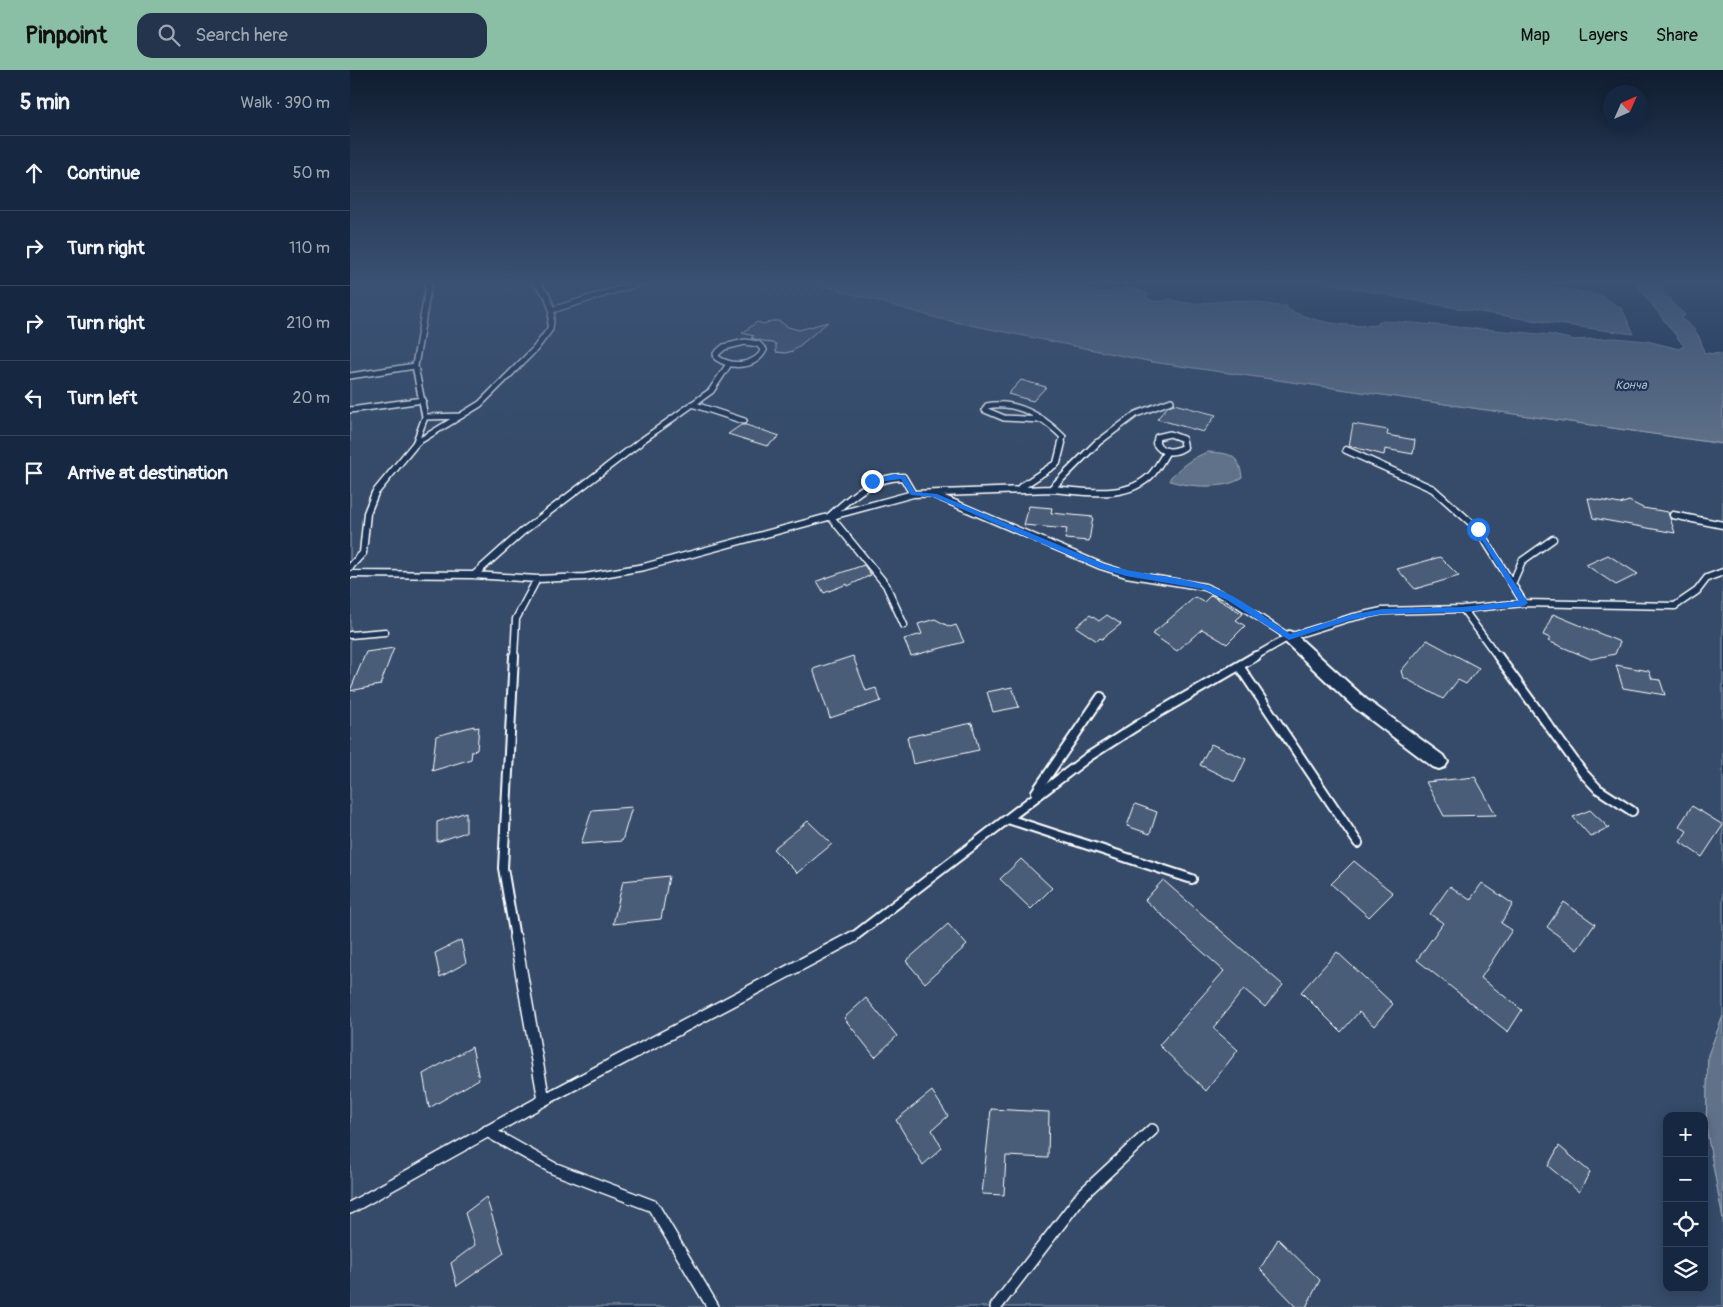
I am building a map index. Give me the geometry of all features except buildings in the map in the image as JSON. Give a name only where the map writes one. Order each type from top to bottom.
[{"type":"street","points":[[1289,637],[1328,677],[1390,729],[1439,762]]},
{"type":"lane","points":[[350,567],[363,553],[368,513],[376,493],[416,443],[425,417],[415,366],[419,340]]},
{"type":"lane","points":[[416,443],[480,404],[542,340]]},
{"type":"lane","points":[[753,342],[764,350],[760,357],[754,360],[740,364],[729,364],[720,361],[716,354],[730,344],[753,342]]},
{"type":"lane","points":[[474,575],[522,532],[711,391],[729,364]]},
{"type":"lane","points":[[350,376],[415,366]]},
{"type":"lane","points":[[350,410],[423,400]]},
{"type":"lane","points":[[1051,489],[1111,431],[1132,416],[1171,401]]},
{"type":"lane","points":[[1021,487],[1058,463],[1063,438],[1054,427],[1041,420],[1010,404],[997,402],[987,406],[985,410],[989,414],[999,416],[1041,420]]},
{"type":"lane","points":[[692,404],[744,421]]},
{"type":"lane","points":[[425,417],[462,416]]},
{"type":"lane","points":[[1165,434],[1175,435],[1185,442],[1181,450],[1167,451],[1156,445],[1157,438],[1165,434]]},
{"type":"lane","points":[[1346,450],[1417,480],[1433,489],[1478,529],[1524,603]]},
{"type":"lane","points":[[350,574],[474,575],[537,579],[585,577],[644,567],[913,494],[935,495],[1021,487],[1111,492],[1137,486],[1151,475],[1167,451]]},
{"type":"lane","points":[[830,516],[872,481],[895,476],[903,477],[913,494]]},
{"type":"lane","points":[[935,495],[1101,566],[1126,574],[1205,587],[1229,598],[1289,637]]},
{"type":"lane","points":[[1673,515],[1723,525]]},
{"type":"lane","points":[[830,516],[832,521],[886,585],[904,625]]},
{"type":"lane","points":[[1512,584],[1514,572],[1521,559],[1553,539]]},
{"type":"lane","points":[[350,1208],[544,1100],[852,938],[1088,757],[1148,718],[1289,637],[1350,618],[1382,612],[1463,609],[1524,603],[1643,607],[1675,606],[1697,591],[1707,578],[1723,572]]},
{"type":"lane","points":[[537,579],[516,619],[503,868],[544,1100]]},
{"type":"lane","points":[[1463,609],[1584,773],[1598,789],[1632,811]]},
{"type":"lane","points":[[350,635],[385,632]]},
{"type":"lane","points":[[1239,666],[1358,843]]},
{"type":"lane","points":[[1033,798],[1101,697]]},
{"type":"lane","points":[[1008,819],[1192,880]]},
{"type":"lane","points":[[996,1307],[1082,1195],[1152,1130]]},
{"type":"lane","points":[[487,1132],[553,1168],[653,1206],[713,1307]]},
{"type":"shaded area","points":[[350,340],[1043,340],[1153,362],[1723,444],[1723,1016],[1708,1055],[1706,1112],[1663,1112],[1663,1292],[1708,1292],[1708,1138],[1723,1219],[1723,1307],[350,1307]]},
{"type":"water","name":"Конча","points":[[1043,340],[1633,340],[1647,341],[1679,349],[1684,346],[1679,340],[1700,340],[1704,353],[1723,354],[1723,444],[1153,362]]},
{"type":"water","points":[[1208,452],[1232,456],[1241,469],[1242,477],[1228,484],[1218,486],[1187,485],[1170,481],[1170,478],[1182,466]]},
{"type":"water","points":[[1723,1016],[1723,1219],[1708,1138],[1708,1112],[1706,1112],[1708,1055]]},
{"type":"route","points":[[872,481],[895,476],[903,477],[913,494],[935,495],[1101,566],[1126,574],[1205,587],[1229,598],[1289,637],[1350,618],[1382,612],[1463,609],[1524,603],[1478,529]]}]
